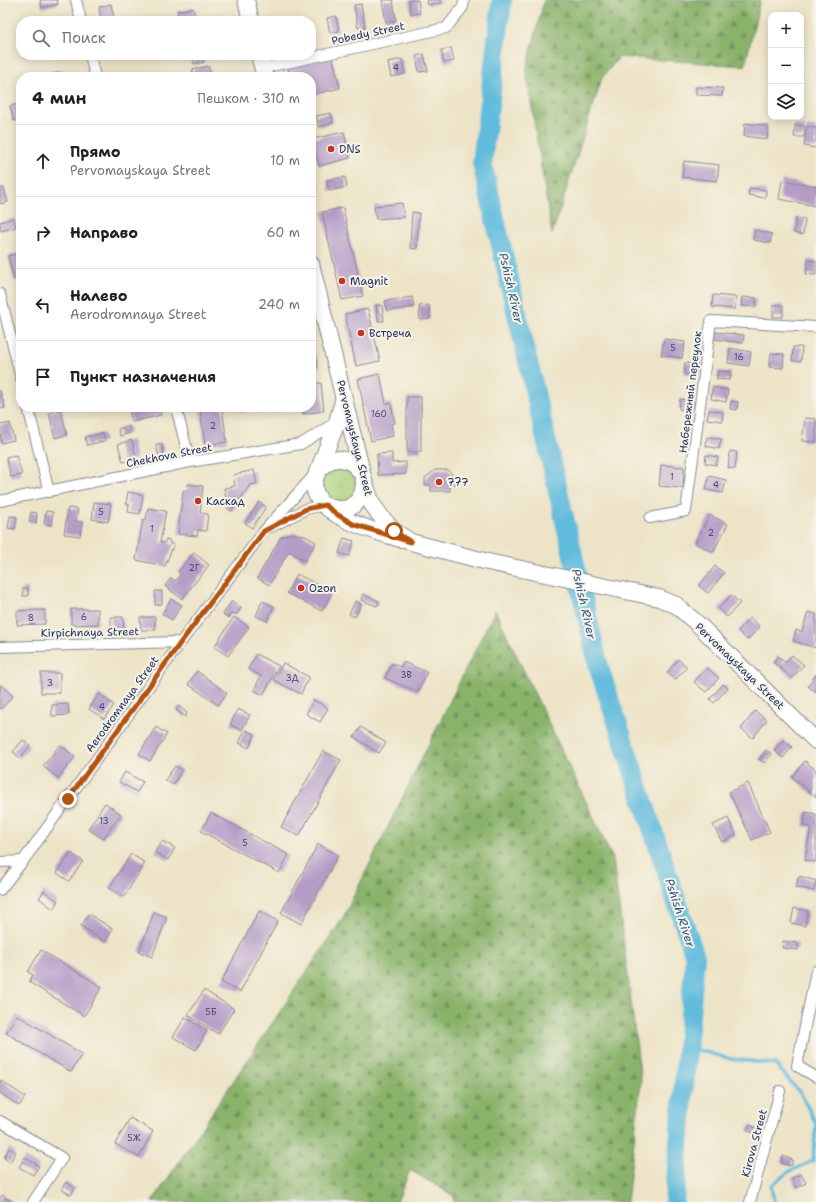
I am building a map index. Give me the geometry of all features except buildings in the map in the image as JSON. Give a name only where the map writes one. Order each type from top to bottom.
[{"type":"main road","points":[[246,0],[250,16]]},
{"type":"main road","name":"Pervomayskaya Street","points":[[316,284],[364,478],[372,504],[394,531],[411,542],[488,562],[659,598],[676,605],[700,626],[816,741]]},
{"type":"main road","points":[[345,397],[338,422],[317,472],[314,486],[316,494],[325,505],[353,524],[411,542]]},
{"type":"main road","points":[[317,472],[322,466],[329,462],[336,459],[344,460],[352,463],[358,468],[364,478],[364,489],[361,497],[349,508],[341,509],[325,505]]},
{"type":"street","points":[[76,0],[80,16]]},
{"type":"street","name":"Pobedy Street","points":[[316,56],[446,28],[463,8],[464,0]]},
{"type":"street","points":[[91,60],[94,72]]},
{"type":"street","name":"Pobedy Street","points":[[262,67],[295,60]]},
{"type":"street","points":[[0,294],[16,358]]},
{"type":"street","name":"Набережный переулок","points":[[650,518],[686,511],[711,321],[816,327]]},
{"type":"street","points":[[29,412],[49,492]]},
{"type":"street","points":[[177,412],[190,462]]},
{"type":"street","name":"Chekhova Street","points":[[0,501],[190,462],[301,444],[338,422]]},
{"type":"street","name":"Aerodromnaya Street","points":[[0,890],[23,861],[181,642],[264,531],[317,472]]},
{"type":"street","name":"Aerodromnaya Street","points":[[264,531],[306,509],[325,505]]},
{"type":"street","name":"Kirpichnaya Street","points":[[0,647],[181,642]]},
{"type":"street","points":[[0,862],[23,861]]},
{"type":"street","points":[[816,971],[797,1066],[816,1077]]},
{"type":"street","name":"Kirova Street","points":[[750,1202],[780,1091]]},
{"type":"street","points":[[0,1121],[62,1158],[33,1202]]},
{"type":"green space","points":[[544,0],[760,0],[745,66],[619,57],[602,78],[552,234],[526,71]]},
{"type":"green space","points":[[339,469],[351,474],[356,486],[351,498],[339,503],[327,498],[322,486],[327,474]]},
{"type":"green space","points":[[495,610],[613,859],[641,1081],[627,1202],[454,1202],[454,1196],[410,1170],[397,1202],[152,1202],[343,918]]},
{"type":"waterway","name":"Pshish River","points":[[502,0],[482,163],[599,668],[695,957],[674,1202]]},
{"type":"waterway","points":[[687,1047],[731,1059],[775,1064],[801,1094],[816,1124],[813,1161],[788,1172],[771,1186],[774,1202]]},
{"type":"place","name":"DNS","points":[[331,149]]},
{"type":"place","name":"Magnit","points":[[342,281]]},
{"type":"place","name":"Встреча","points":[[361,333]]},
{"type":"place","name":"777","points":[[439,482]]},
{"type":"place","name":"Каскад","points":[[198,501]]},
{"type":"place","name":"Ozon","points":[[301,588]]},
{"type":"route","points":[[68,799],[181,642],[264,531],[306,509],[325,505],[353,524],[411,542],[394,531]]}]
